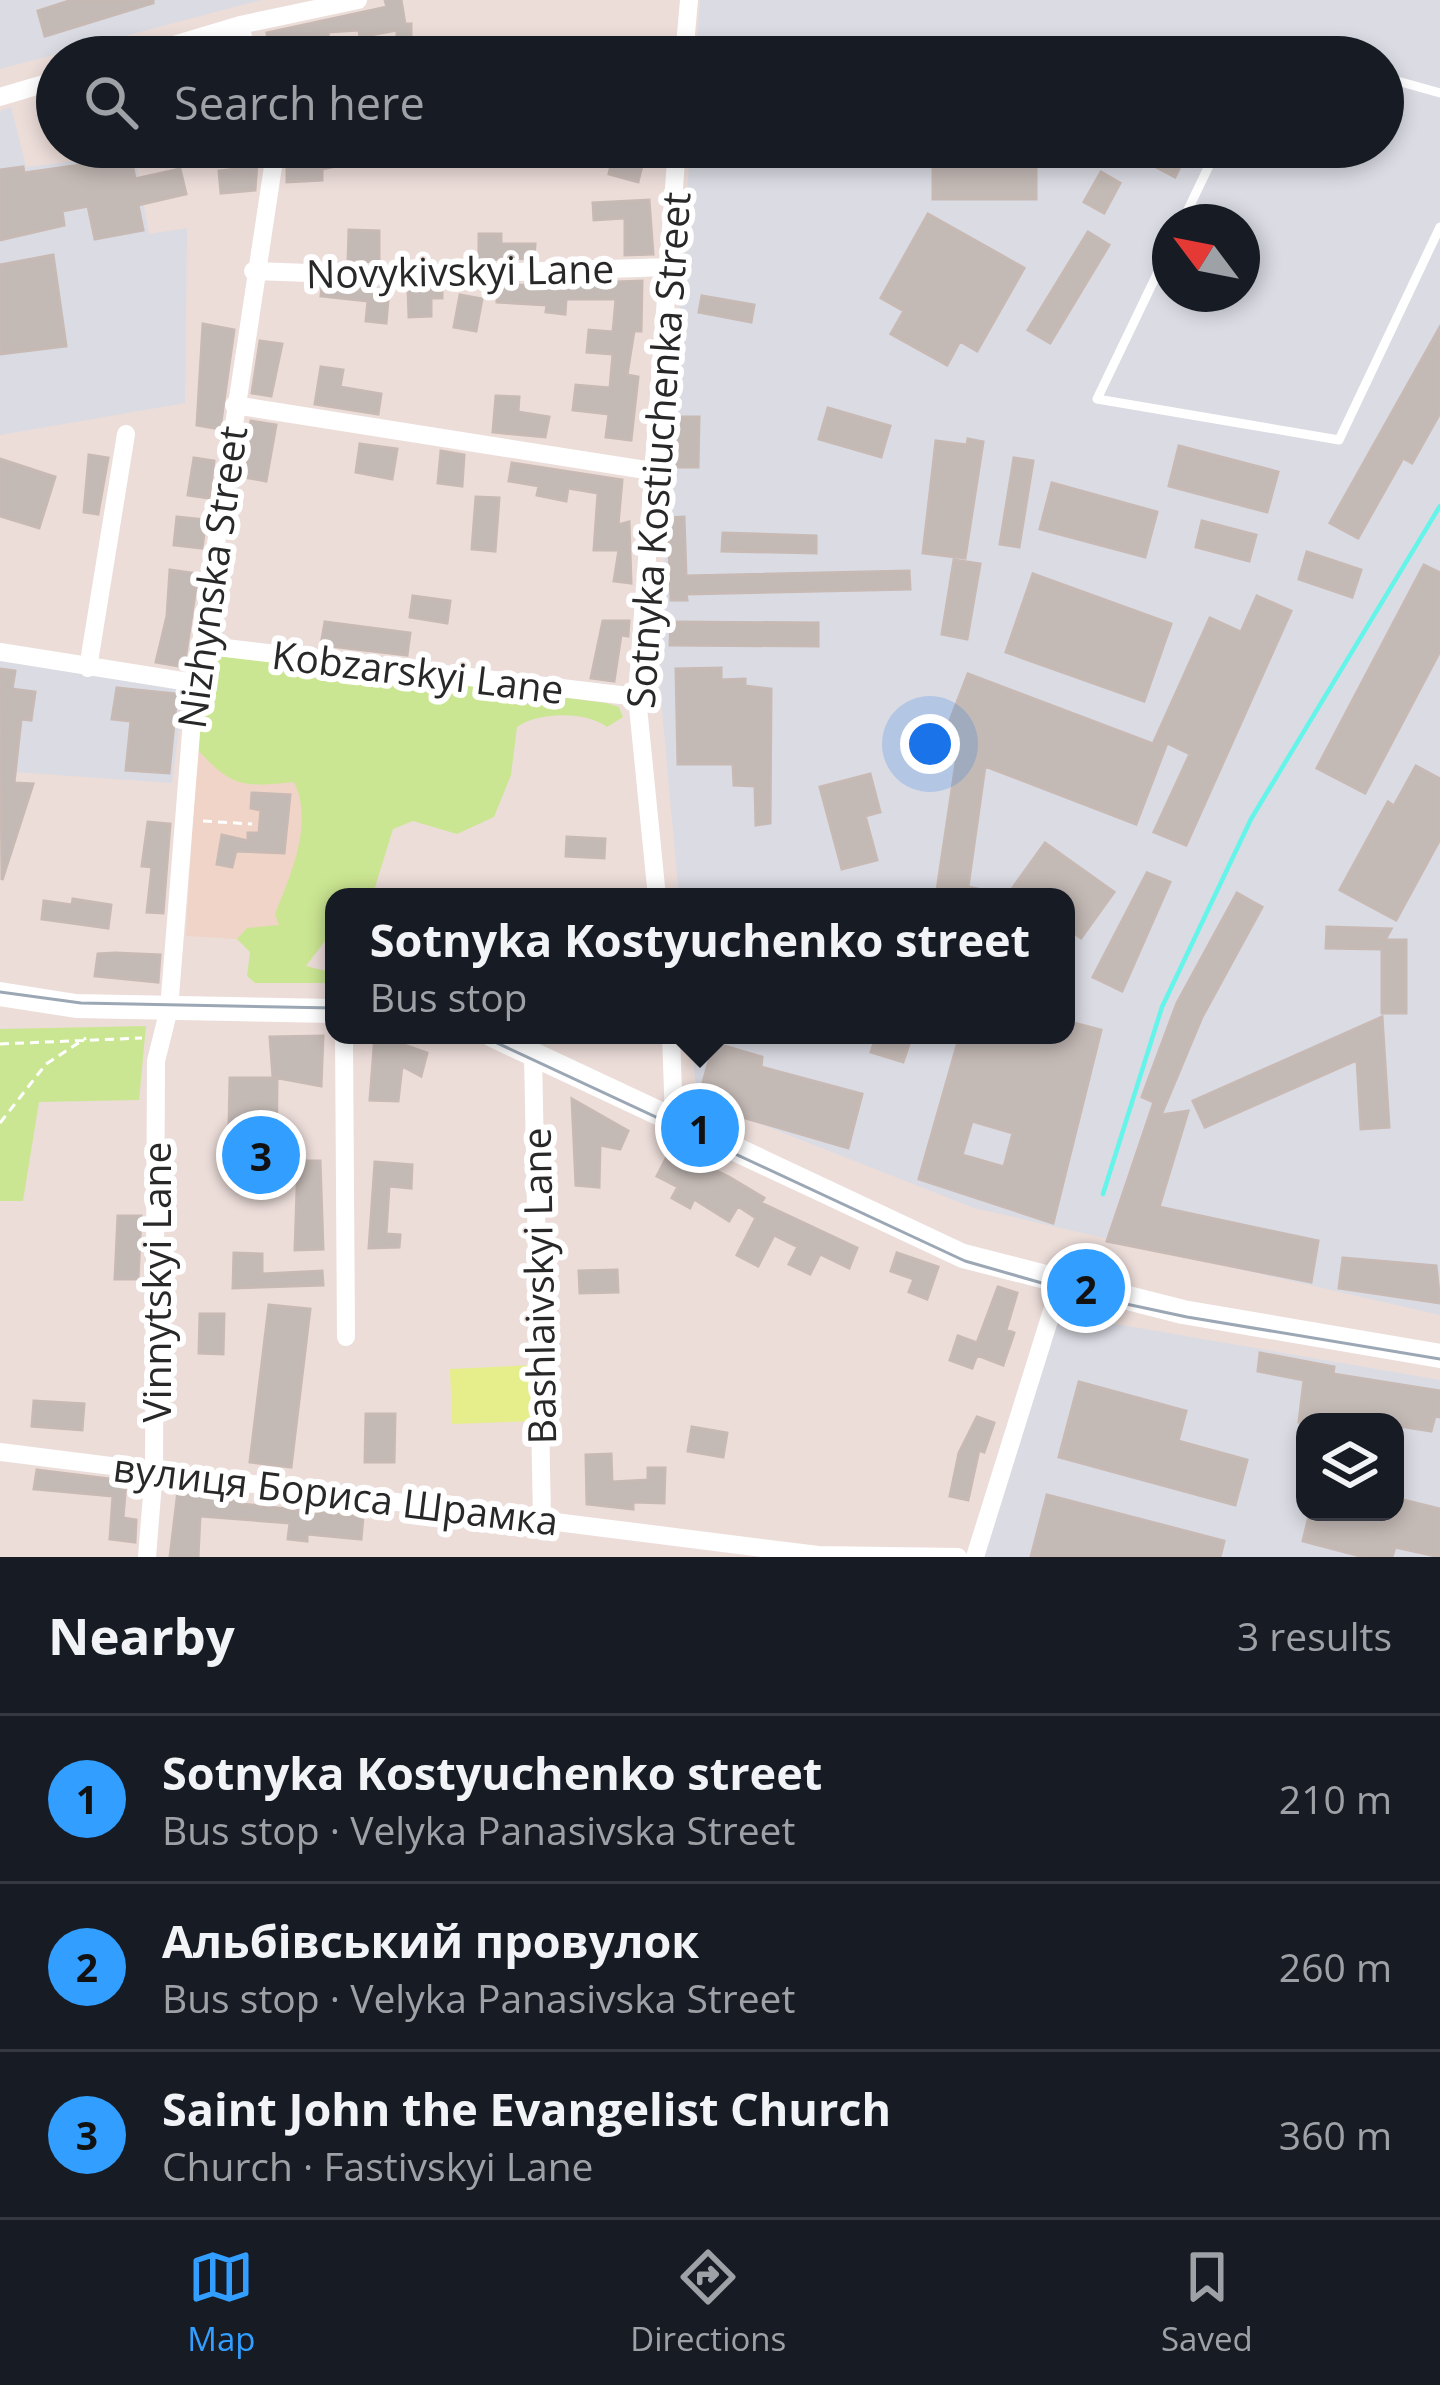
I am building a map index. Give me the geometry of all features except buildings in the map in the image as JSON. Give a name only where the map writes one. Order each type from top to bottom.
[{"type":"street","points":[[203,36],[358,0]]},
{"type":"street","points":[[686,36],[689,0]]},
{"type":"street","points":[[240,25],[243,36]]},
{"type":"street","points":[[0,97],[36,86]]},
{"type":"street","name":"Nizhynska Street","points":[[170,1010],[195,683],[253,271],[272,168]]},
{"type":"street","name":"Sotnyka Kostiuchenka Street","points":[[656,888],[637,697],[675,168]]},
{"type":"street","name":"Novykivskyi Lane","points":[[253,271],[392,276],[668,266]]},
{"type":"street","points":[[234,405],[652,471]]},
{"type":"street","points":[[88,668],[126,434]]},
{"type":"street","name":"Kobzarskyi Lane","points":[[200,645],[637,697]]},
{"type":"street","points":[[0,652],[195,683]]},
{"type":"street","points":[[0,994],[76,1006],[325,1011]]},
{"type":"street","name":"Vinnytskyi Lane","points":[[147,1557],[154,1470],[155,1061],[170,1010]]},
{"type":"street","points":[[344,1044],[346,1337]]},
{"type":"street","points":[[511,1044],[926,1241],[1060,1285],[1205,1316],[1440,1355]]},
{"type":"street","points":[[671,1044],[674,1120]]},
{"type":"street","name":"Bashlaivskyi Lane","points":[[533,1054],[542,1519]]},
{"type":"street","points":[[975,1557],[1060,1285]]},
{"type":"street","name":"вулиця Бориса Шрамка","points":[[0,1452],[818,1555],[958,1557]]},
{"type":"lane","points":[[1404,82],[1440,93]]},
{"type":"lane","points":[[1191,204],[1208,168]]},
{"type":"lane","points":[[1152,284],[1097,399],[1340,440],[1440,227]]},
{"type":"path","points":[[183,820],[252,824]]},
{"type":"path","points":[[0,1123],[46,1064],[88,1037]]},
{"type":"path","points":[[0,1044],[163,1037]]},
{"type":"shaded area","points":[[0,0],[261,0],[125,36],[36,36],[36,59],[0,69]]},
{"type":"shaded area","points":[[700,0],[1440,0],[1440,1315],[974,1208],[697,1099],[692,1044],[1075,1044],[1075,888],[678,888],[658,665],[689,168],[1404,168],[1404,36],[697,36]]},
{"type":"shaded area","points":[[11,107],[26,167],[137,168],[149,234],[187,228],[185,403],[0,435],[0,111]]},
{"type":"shaded area","points":[[0,660],[184,688],[172,783],[0,771]]},
{"type":"shaded area","points":[[197,750],[333,758],[321,944],[186,936]]},
{"type":"shaded area","points":[[1058,1314],[1440,1380],[1440,1557],[982,1557]]},
{"type":"green space","points":[[223,654],[606,703],[619,707],[623,717],[607,727],[562,715],[517,727],[511,775],[494,817],[457,834],[413,821],[393,829],[375,888],[325,888],[325,941],[306,966],[325,971],[325,983],[255,983],[247,976],[250,952],[237,939],[247,928],[279,925],[275,914],[301,831],[300,798],[294,782],[240,782],[198,750],[203,683],[212,660]]},
{"type":"green space","points":[[146,1026],[139,1100],[39,1102],[23,1201],[0,1201],[0,1029]]},
{"type":"green space","points":[[535,1365],[536,1421],[452,1424],[450,1369]]},
{"type":"waterway","points":[[1103,1194],[1162,1007],[1251,819],[1440,506]]},
{"type":"tram line","points":[[0,992],[81,1003],[325,1008]]},
{"type":"tram line","points":[[499,1044],[965,1261],[1084,1295],[1187,1317],[1440,1359]]},
{"type":"place","name":"Sotnyka Kostyuchenko street","points":[[700,1128]]},
{"type":"place","name":"Saint John the Evangelist Church","points":[[261,1155]]},
{"type":"place","name":"Альбівський провулок","points":[[1086,1288]]}]
